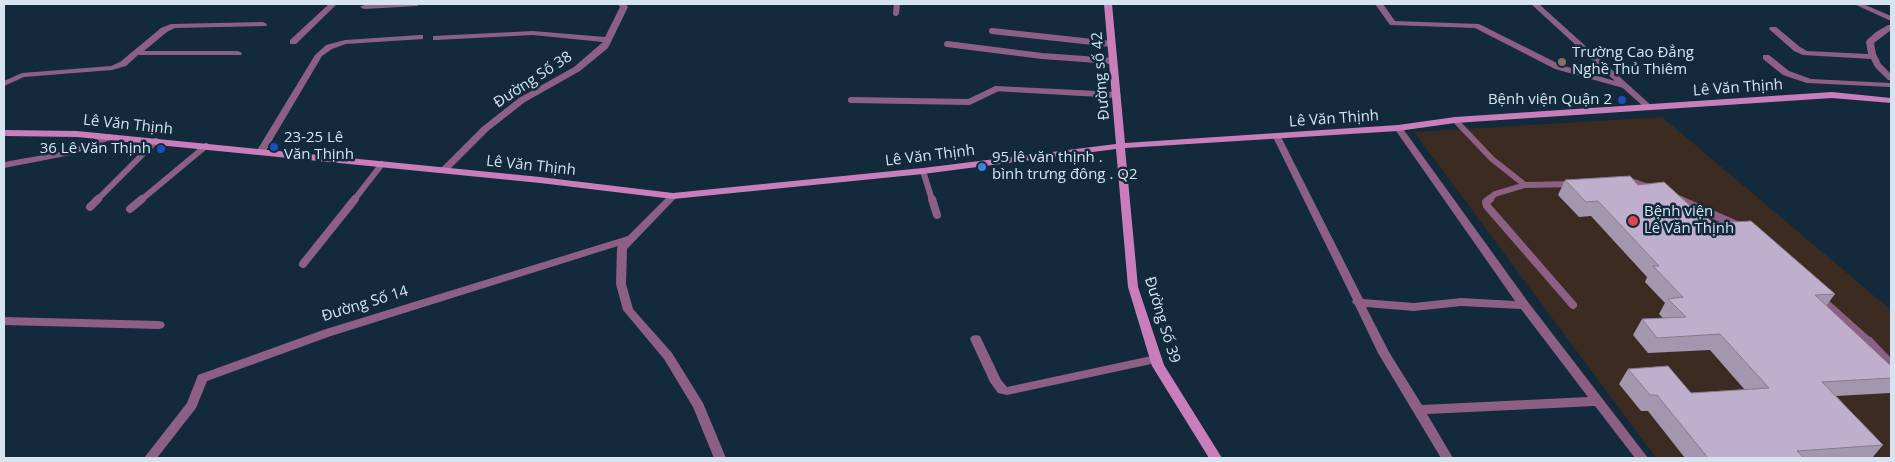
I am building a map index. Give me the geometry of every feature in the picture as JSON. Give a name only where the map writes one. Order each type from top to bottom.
[{"type":"street","points":[[293,42],[333,4]]},
{"type":"street","points":[[364,7],[417,4]]},
{"type":"street","name":"Đường Số 38","points":[[444,170],[485,129],[522,100],[577,69],[605,46],[624,7],[622,4]]},
{"type":"street","name":"Đường số 42","points":[[1108,4],[1121,146]]},
{"type":"street","points":[[1379,4],[1393,23],[1476,26],[1558,67],[1625,86]]},
{"type":"street","points":[[1535,4],[1649,108]]},
{"type":"street","points":[[1858,4],[1891,19]]},
{"type":"street","points":[[4,84],[22,75],[112,68],[123,64],[164,30],[174,26],[264,24]]},
{"type":"street","points":[[1891,27],[1870,42],[1873,57],[1891,78]]},
{"type":"street","points":[[1773,29],[1797,49],[1806,53],[1873,57]]},
{"type":"street","points":[[436,38],[533,33],[608,40]]},
{"type":"street","points":[[261,152],[320,55],[329,47],[345,42],[420,36]]},
{"type":"street","points":[[137,53],[238,53]]},
{"type":"street","points":[[1766,58],[1786,73],[1810,81],[1891,84]]},
{"type":"street","points":[[996,89],[1117,95]]},
{"type":"street","name":"Lê Văn Thịnh","points":[[4,133],[77,134],[206,146],[673,196],[923,171],[1121,146],[1398,128],[1454,120],[1832,95],[1891,101]]},
{"type":"street","points":[[1398,128],[1524,305],[1596,401],[1642,458]]},
{"type":"street","points":[[1278,136],[1357,302],[1384,353],[1447,458]]},
{"type":"street","points":[[4,165],[68,152],[110,137]]},
{"type":"street","name":"Đường Số 39","points":[[1121,146],[1134,287],[1158,366],[1212,457]]},
{"type":"street","points":[[673,196],[622,248],[621,284],[628,310],[673,364],[699,406],[720,458]]},
{"type":"street","name":"Đường Số 14","points":[[150,458],[192,405],[202,378],[327,333],[632,238]]},
{"type":"street","points":[[1357,302],[1414,307],[1461,302],[1524,305]]},
{"type":"street","points":[[4,321],[159,325]]},
{"type":"street","points":[[976,338],[996,382],[1002,390],[1007,392],[1156,360]]},
{"type":"street","points":[[1867,340],[1891,365]]},
{"type":"street","points":[[1419,410],[1596,401]]},
{"type":"lane","points":[[896,13],[898,4]]},
{"type":"lane","points":[[992,31],[1111,44]]},
{"type":"lane","points":[[947,44],[1042,56],[1112,61]]},
{"type":"lane","points":[[851,100],[969,102],[996,89]]},
{"type":"lane","points":[[1454,120],[1492,159],[1526,185]]},
{"type":"lane","points":[[90,207],[156,142]]},
{"type":"lane","points":[[130,209],[206,146]]},
{"type":"lane","points":[[303,264],[382,164]]},
{"type":"lane","points":[[923,171],[937,215]]},
{"type":"lane","points":[[1618,179],[1628,178],[1656,190]]},
{"type":"lane","points":[[1573,305],[1487,206],[1486,202],[1495,194],[1526,185],[1581,183]]},
{"type":"lane","points":[[1665,193],[1720,216],[1746,232]]},
{"type":"lane","points":[[1810,289],[1867,340]]},
{"type":"shaded area","name":"Bệnh viện Lê Văn Thịnh","points":[[1662,117],[1891,310],[1891,458],[1656,458],[1414,132]]},
{"type":"building","points":[[1630,176],[1638,185],[1664,182],[1698,213],[1702,213],[1713,223],[1751,221],[1835,294],[1815,295],[1891,366],[1891,378],[1822,382],[1883,445],[1797,451],[1804,458],[1708,458],[1657,395],[1650,395],[1628,369],[1668,366],[1691,393],[1769,388],[1720,334],[1657,338],[1642,319],[1686,317],[1668,299],[1683,297],[1653,266],[1659,266],[1598,201],[1586,202],[1565,180]]},
{"type":"place","name":"Trường Cao Đẳng Nghề Thủ Thiêm","points":[[1562,62]]},
{"type":"place","name":"Bệnh viện Quận 2","points":[[1622,100]]},
{"type":"place","name":"23-25 Lê Văn Thịnh","points":[[274,147]]},
{"type":"place","name":"36 Lê Văn Thịnh","points":[[161,149]]},
{"type":"place","name":"95 lê văn thịnh . bình trưng đông . Q2","points":[[982,167]]},
{"type":"place","name":"Bệnh viện Lê Văn Thịnh","points":[[1633,221]]}]
